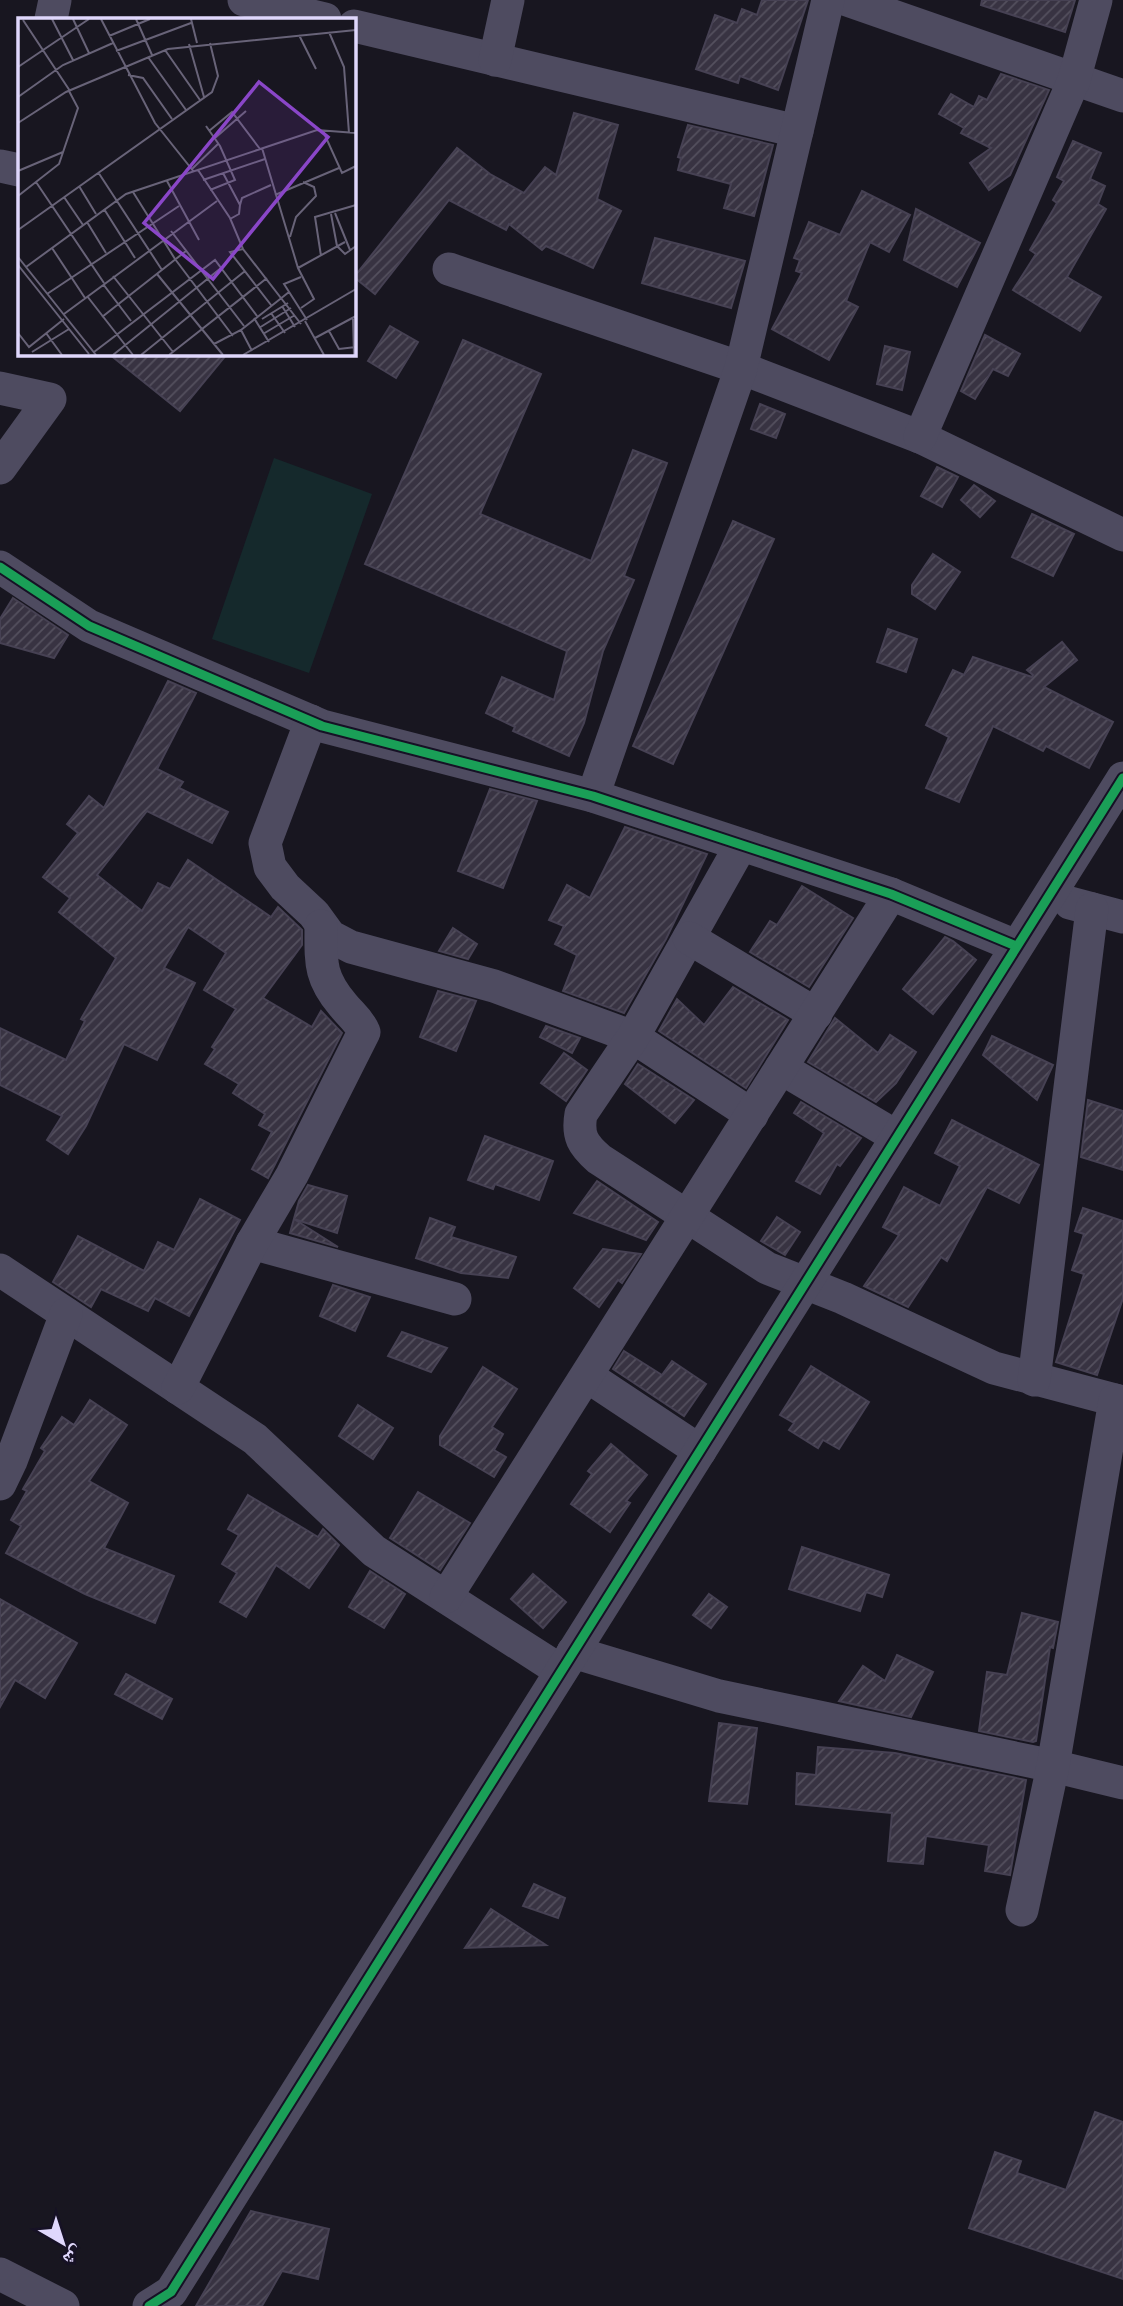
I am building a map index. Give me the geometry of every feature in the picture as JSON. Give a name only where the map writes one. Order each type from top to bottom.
[{"type":"street","points":[[51,18],[55,0]]},
{"type":"street","points":[[225,18],[229,0]]},
{"type":"street","points":[[244,0],[321,18]]},
{"type":"street","points":[[495,60],[508,0]]},
{"type":"street","points":[[593,796],[741,368],[828,0]]},
{"type":"street","points":[[847,0],[1123,96]]},
{"type":"street","points":[[920,437],[1073,80],[1096,0]]},
{"type":"street","points":[[355,26],[797,131]]},
{"type":"street","points":[[449,269],[741,368],[920,437],[1123,535]]},
{"type":"street","points":[[0,388],[50,399],[0,468]]},
{"type":"street","points":[[0,567],[89,626],[322,726],[593,796],[891,894],[1016,946]]},
{"type":"street","points":[[311,721],[265,843],[270,867],[285,887],[314,914],[330,936],[351,947],[494,986],[634,1037],[752,1115]]},
{"type":"street","points":[[149,2306],[171,2292],[1123,778]]},
{"type":"street","points":[[741,845],[634,1037],[581,1114],[578,1129],[583,1145],[598,1159],[767,1268],[994,1368],[1119,1401],[1053,1766],[1022,1910]]},
{"type":"street","points":[[446,1597],[891,894]]},
{"type":"street","points":[[1034,1380],[1108,913],[1048,897]]},
{"type":"street","points":[[178,1388],[252,1243],[292,1175],[364,1032],[360,1022],[330,990],[321,967],[321,926]]},
{"type":"street","points":[[689,938],[816,1014]]},
{"type":"street","points":[[782,1068],[897,1137]]},
{"type":"street","points":[[252,1243],[455,1299]]},
{"type":"street","points":[[0,1270],[255,1439],[374,1551],[446,1597],[567,1662],[1123,1783]]},
{"type":"street","points":[[0,1484],[66,1314]]},
{"type":"street","points":[[587,1376],[700,1451]]},
{"type":"street","points":[[0,2274],[63,2306]]},
{"type":"green space","points":[[274,458],[372,494],[309,673],[212,639]]},
{"type":"building","points":[[762,0],[808,0],[778,90],[740,76],[738,83],[696,69],[715,15],[737,23],[742,9],[757,15]]},
{"type":"building","points":[[982,0],[1075,0],[1065,32],[981,5]]},
{"type":"building","points":[[1001,74],[1049,90],[1010,175],[989,190],[970,163],[991,148],[961,133],[964,128],[939,114],[951,94],[974,107],[979,96],[987,100]]},
{"type":"building","points":[[574,113],[618,125],[597,199],[621,211],[593,268],[546,246],[542,250],[509,224],[506,230],[449,200],[375,294],[355,278],[457,148],[490,174],[524,193],[545,167],[556,175]]},
{"type":"building","points":[[688,125],[773,145],[754,216],[724,208],[731,184],[678,170],[681,158],[678,157]]},
{"type":"building","points":[[1073,141],[1101,153],[1090,179],[1105,186],[1098,204],[1106,209],[1067,277],[1101,297],[1080,331],[1013,290],[1036,254],[1030,250],[1057,203],[1053,200],[1064,181],[1057,177]]},
{"type":"building","points":[[862,191],[910,215],[889,252],[870,242],[846,301],[858,307],[829,360],[772,329],[802,273],[796,271],[800,260],[794,258],[809,222],[840,235]]},
{"type":"building","points":[[916,209],[980,243],[957,287],[904,260]]},
{"type":"building","points":[[655,238],[745,261],[731,308],[642,283]]},
{"type":"building","points":[[390,326],[418,342],[396,378],[368,361]]},
{"type":"building","points":[[985,335],[1020,354],[1008,376],[993,369],[975,399],[961,391]]},
{"type":"building","points":[[463,340],[541,374],[480,514],[591,561],[633,450],[667,463],[624,576],[634,580],[603,651],[584,723],[569,756],[513,731],[515,727],[486,713],[502,677],[554,700],[567,651],[365,564]]},
{"type":"building","points":[[885,346],[910,352],[902,390],[877,384]]},
{"type":"building","points":[[110,355],[226,355],[180,411]]},
{"type":"building","points":[[760,404],[785,414],[776,438],[751,429]]},
{"type":"building","points":[[937,467],[958,477],[942,507],[921,496]]},
{"type":"building","points":[[974,485],[995,501],[980,517],[961,500]]},
{"type":"building","points":[[1032,514],[1074,534],[1053,576],[1012,557]]},
{"type":"building","points":[[733,521],[774,539],[673,764],[633,746]]},
{"type":"building","points":[[933,554],[960,572],[935,609],[912,594],[912,585]]},
{"type":"building","points":[[13,598],[68,635],[54,658],[0,643],[0,619]]},
{"type":"building","points":[[888,629],[917,639],[906,672],[877,662]]},
{"type":"building","points":[[1062,642],[1077,660],[1044,687],[1113,722],[1089,768],[1046,746],[1043,751],[993,726],[959,802],[926,788],[949,737],[926,725],[953,670],[964,675],[973,657],[1032,677],[1027,670]]},
{"type":"building","points":[[168,681],[196,693],[157,769],[183,782],[179,788],[228,812],[212,843],[147,811],[97,875],[142,911],[158,883],[170,889],[188,860],[271,917],[278,907],[302,930],[302,945],[263,998],[312,1027],[321,1011],[342,1033],[268,1178],[252,1169],[272,1132],[259,1125],[265,1114],[233,1093],[239,1084],[205,1064],[215,1049],[212,1047],[236,1009],[204,990],[226,953],[188,927],[164,968],[195,983],[157,1060],[124,1044],[86,1126],[68,1154],[47,1140],[62,1116],[0,1085],[0,1028],[66,1060],[85,1021],[81,1019],[116,958],[59,912],[70,898],[43,877],[78,833],[67,824],[89,796],[104,808]]},
{"type":"building","points":[[490,789],[537,801],[503,888],[458,871]]},
{"type":"building","points":[[625,827],[707,854],[666,939],[624,1013],[563,991],[577,955],[555,944],[564,926],[549,920],[567,885],[590,898]]},
{"type":"building","points":[[802,886],[853,918],[809,987],[750,952],[770,921],[777,925]]},
{"type":"building","points":[[453,928],[477,944],[468,959],[439,951]]},
{"type":"building","points":[[945,937],[976,960],[933,1014],[903,989]]},
{"type":"building","points":[[733,987],[788,1020],[746,1088],[659,1031],[677,999],[704,1025]]},
{"type":"building","points":[[438,991],[476,1001],[456,1051],[420,1037]]},
{"type":"building","points":[[835,1018],[878,1053],[890,1035],[916,1052],[896,1083],[876,1102],[808,1062]]},
{"type":"building","points":[[546,1026],[580,1038],[572,1053],[540,1037]]},
{"type":"building","points":[[992,1036],[1053,1065],[1037,1100],[983,1055]]},
{"type":"building","points":[[564,1053],[587,1070],[566,1101],[541,1083]]},
{"type":"building","points":[[638,1064],[694,1100],[675,1123],[625,1084]]},
{"type":"building","points":[[1088,1100],[1123,1111],[1123,1170],[1081,1157]]},
{"type":"building","points":[[801,1102],[861,1138],[840,1166],[837,1164],[820,1194],[796,1181],[824,1133],[794,1113]]},
{"type":"building","points":[[952,1120],[1039,1165],[1019,1203],[987,1187],[947,1261],[941,1257],[908,1307],[864,1286],[899,1235],[883,1227],[904,1187],[940,1206],[960,1166],[935,1153]]},
{"type":"building","points":[[485,1136],[553,1161],[539,1200],[495,1184],[493,1189],[468,1180]]},
{"type":"building","points":[[597,1181],[658,1222],[646,1240],[574,1213]]},
{"type":"building","points":[[308,1185],[347,1196],[337,1233],[294,1219],[338,1247],[290,1233],[299,1201]]},
{"type":"building","points":[[200,1199],[240,1220],[189,1316],[155,1298],[148,1311],[101,1289],[91,1307],[53,1282],[78,1236],[144,1271],[158,1242],[174,1250]]},
{"type":"building","points":[[1083,1208],[1123,1221],[1123,1298],[1097,1375],[1056,1362],[1084,1274],[1072,1270],[1084,1234],[1075,1231]]},
{"type":"building","points":[[777,1217],[800,1232],[785,1255],[761,1241]]},
{"type":"building","points":[[430,1218],[455,1227],[451,1237],[516,1257],[508,1278],[461,1273],[416,1258]]},
{"type":"building","points":[[603,1249],[641,1254],[622,1283],[618,1280],[599,1307],[574,1288]]},
{"type":"building","points":[[333,1285],[370,1297],[355,1331],[320,1316]]},
{"type":"building","points":[[402,1332],[447,1348],[431,1372],[388,1356]]},
{"type":"building","points":[[624,1351],[662,1375],[672,1361],[706,1384],[684,1416],[613,1369]]},
{"type":"building","points":[[811,1366],[869,1402],[839,1449],[823,1440],[818,1448],[789,1430],[794,1423],[780,1415]]},
{"type":"building","points":[[483,1367],[517,1389],[492,1427],[503,1434],[494,1450],[506,1457],[494,1477],[440,1445],[440,1436]]},
{"type":"building","points":[[90,1400],[127,1425],[89,1481],[128,1503],[104,1548],[174,1576],[155,1623],[85,1594],[6,1553],[21,1526],[11,1520],[27,1491],[23,1489],[45,1451],[41,1448],[62,1417],[74,1425]]},
{"type":"building","points":[[358,1405],[393,1428],[373,1459],[339,1436]]},
{"type":"building","points":[[611,1444],[647,1475],[626,1501],[630,1503],[610,1532],[571,1504],[592,1474],[588,1471]]},
{"type":"building","points":[[418,1492],[470,1523],[440,1570],[390,1538]]},
{"type":"building","points":[[248,1495],[318,1537],[323,1529],[339,1545],[309,1588],[276,1565],[246,1617],[220,1602],[237,1573],[222,1564],[239,1535],[228,1529]]},
{"type":"building","points":[[802,1547],[889,1575],[882,1597],[866,1592],[860,1611],[789,1589]]},
{"type":"building","points":[[370,1571],[405,1594],[384,1628],[349,1607]]},
{"type":"building","points":[[533,1574],[566,1602],[543,1628],[511,1599]]},
{"type":"building","points":[[709,1594],[727,1607],[711,1628],[693,1615]]},
{"type":"building","points":[[0,1599],[77,1643],[45,1698],[15,1680],[0,1707]]},
{"type":"building","points":[[1022,1613],[1058,1622],[1053,1648],[1050,1647],[1036,1741],[1033,1742],[979,1731],[987,1672],[1007,1675]]},
{"type":"building","points":[[897,1655],[933,1672],[911,1717],[839,1701],[863,1666],[885,1681]]},
{"type":"building","points":[[126,1674],[172,1699],[162,1719],[115,1694]]},
{"type":"building","points":[[719,1723],[757,1728],[747,1804],[709,1801]]},
{"type":"building","points":[[818,1747],[895,1753],[1026,1780],[1010,1875],[985,1871],[989,1845],[926,1836],[923,1864],[888,1861],[892,1813],[796,1804],[797,1773],[816,1775]]},
{"type":"building","points":[[534,1884],[565,1898],[558,1918],[523,1906]]},
{"type":"building","points":[[491,1909],[546,1945],[465,1948]]},
{"type":"building","points":[[1095,2112],[1123,2122],[1123,2279],[969,2228],[995,2152],[1021,2161],[1017,2173],[1066,2190]]},
{"type":"building","points":[[251,2211],[329,2229],[318,2279],[282,2271],[262,2306],[196,2306]]},
{"type":"cycle path","points":[[0,567],[89,626],[322,726],[593,796],[891,894],[1016,946]]},
{"type":"cycle path","points":[[149,2306],[171,2292],[1123,778]]}]
